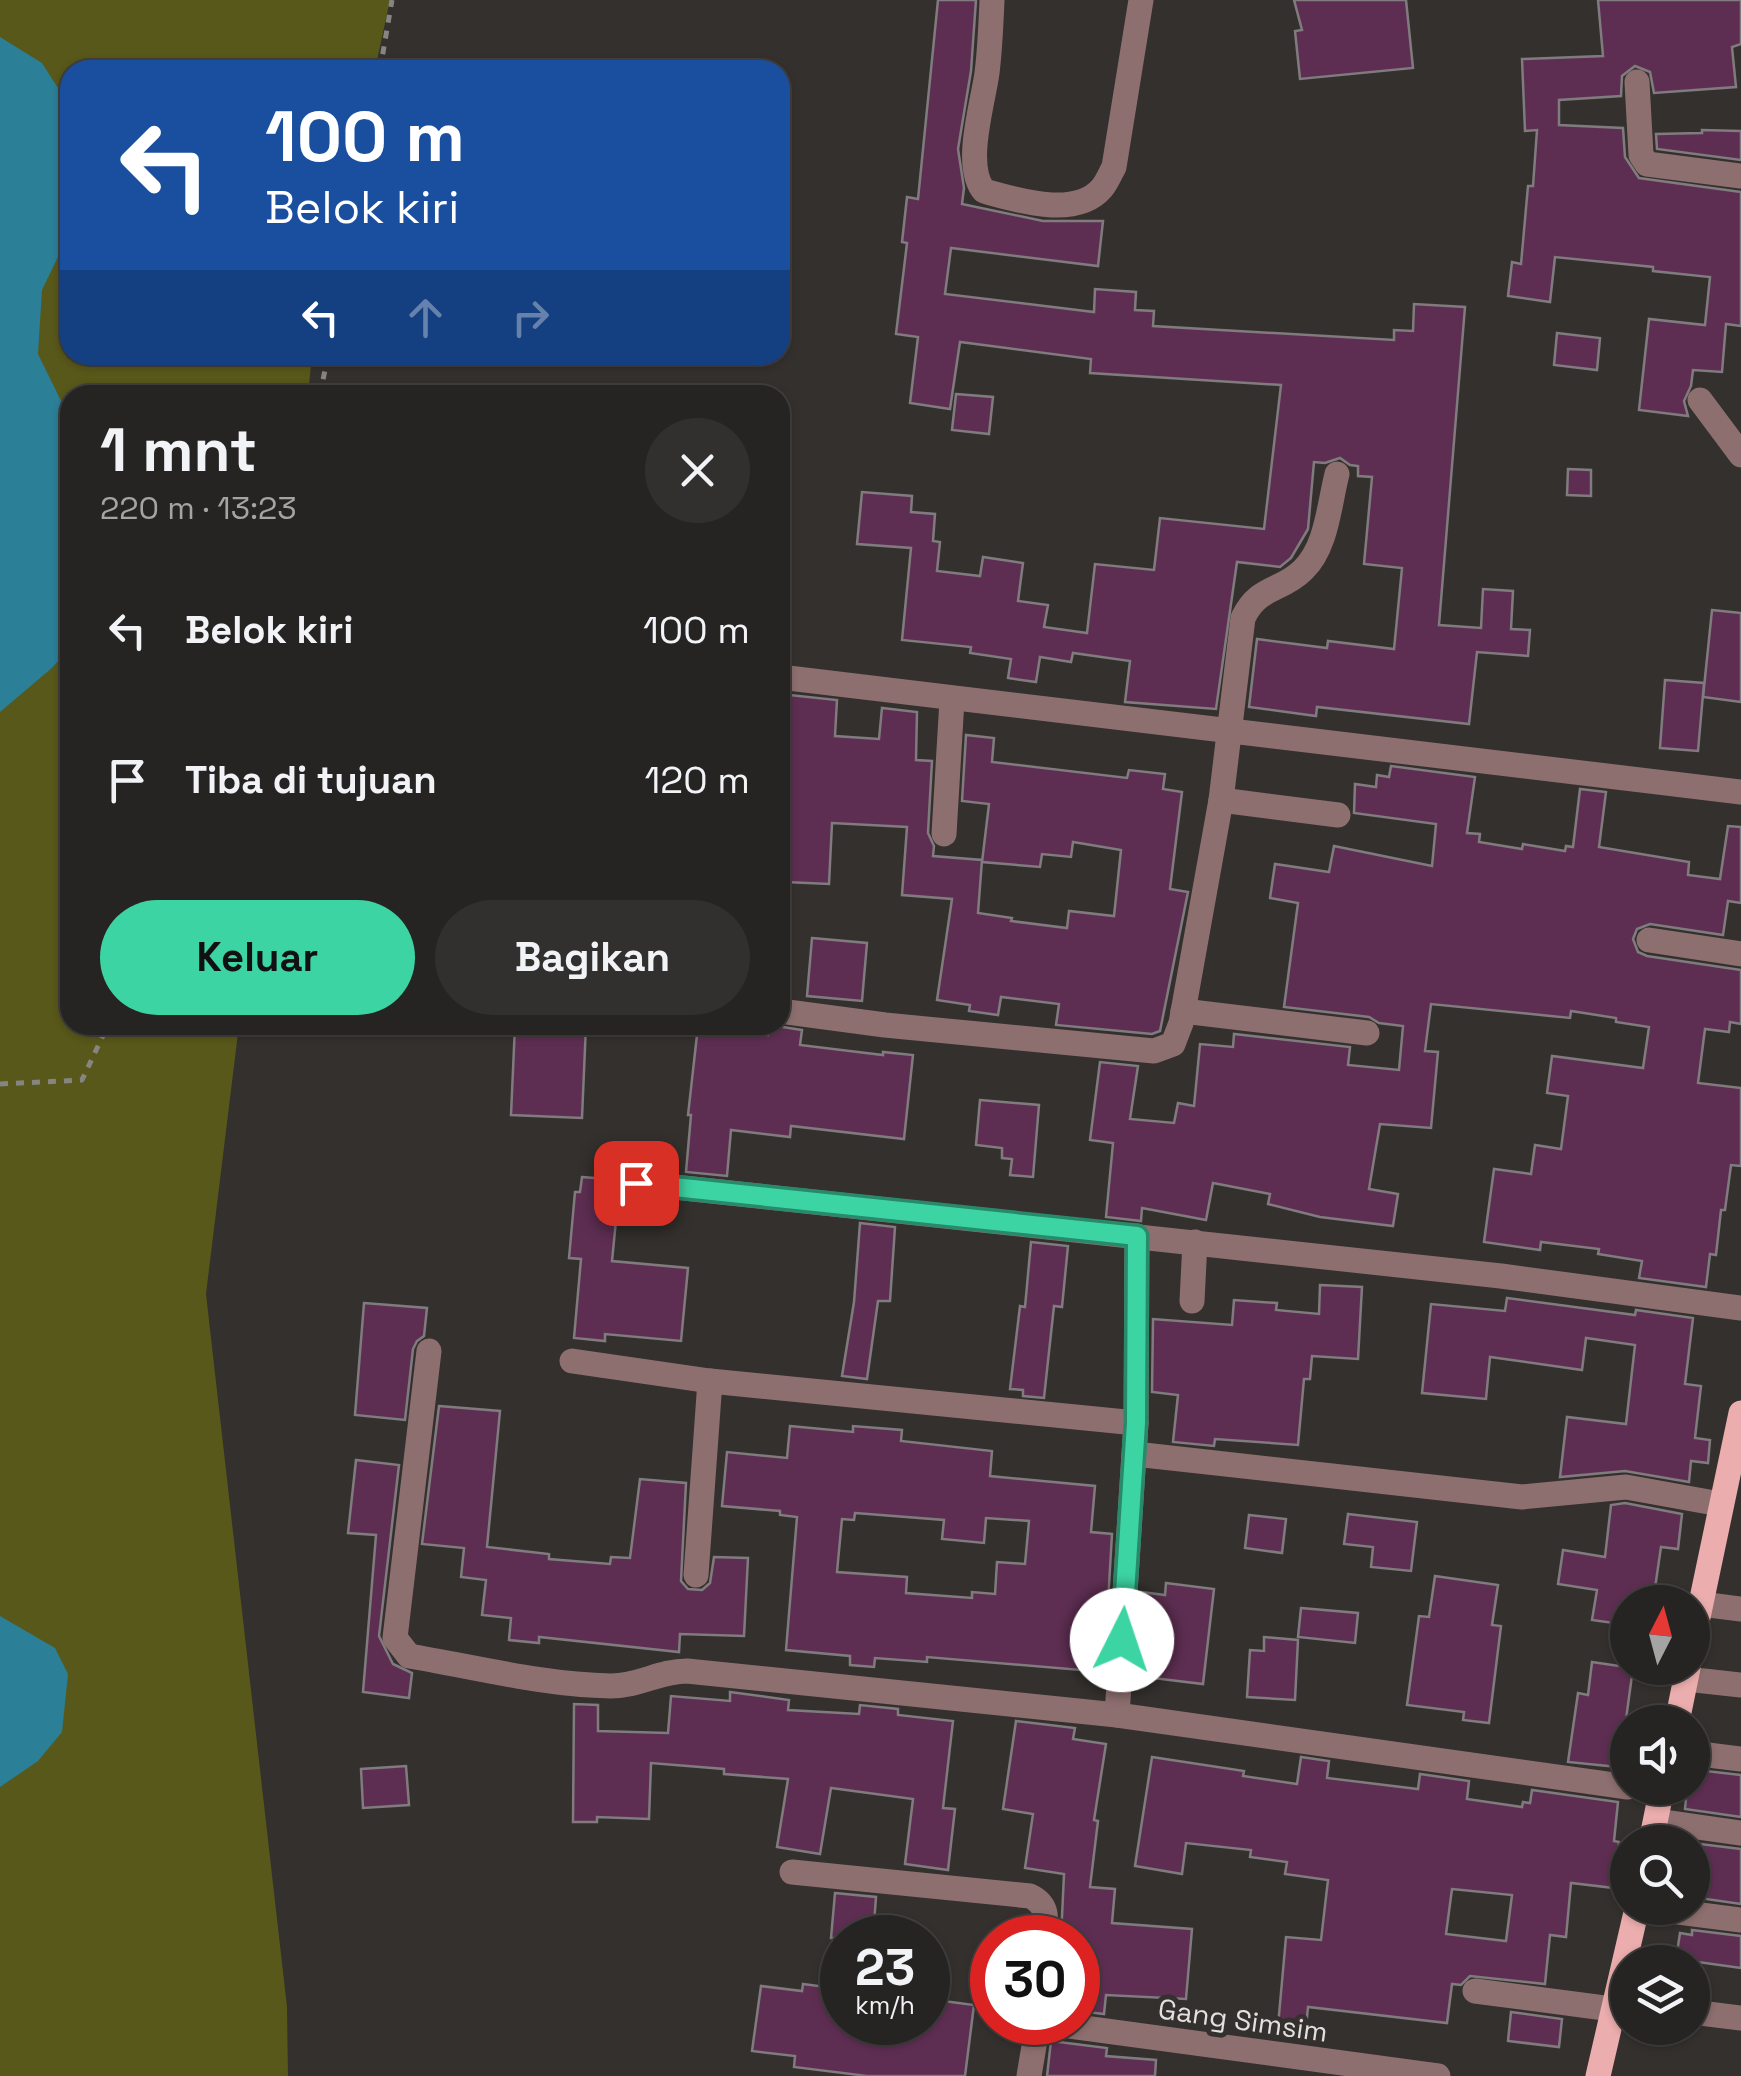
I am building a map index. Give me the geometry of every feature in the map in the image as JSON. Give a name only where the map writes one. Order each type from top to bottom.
[{"type":"main road","points":[[1704,1585],[1740,1425]]},
{"type":"main road","points":[[1598,2076],[1610,2033]]},
{"type":"street","points":[[992,0],[988,70],[975,142],[979,186],[993,194],[1074,205],[1100,191],[1114,167],[1141,0]]},
{"type":"street","points":[[1637,82],[1641,155],[1647,164],[1741,176]]},
{"type":"street","points":[[1700,400],[1741,455]]},
{"type":"street","points":[[790,1011],[885,1025],[1154,1050],[1173,1044],[1183,1011],[1220,800],[1243,618],[1256,596],[1303,570],[1319,546],[1337,474]]},
{"type":"street","points":[[790,679],[1741,792]]},
{"type":"street","points":[[944,834],[952,700]]},
{"type":"street","points":[[1220,800],[1338,816]]},
{"type":"street","points":[[1648,940],[1741,954]]},
{"type":"street","points":[[1183,1011],[1367,1033]]},
{"type":"street","points":[[636,1183],[1501,1276],[1741,1308]]},
{"type":"street","points":[[1117,1715],[1135,1454],[1137,1236]]},
{"type":"street","points":[[1192,1301],[1196,1242]]},
{"type":"street","points":[[429,1351],[395,1638],[409,1656],[589,1686],[635,1686],[668,1672],[687,1672],[1117,1715],[1610,1784]]},
{"type":"street","points":[[572,1361],[710,1381],[1136,1423]]},
{"type":"street","points":[[696,1574],[710,1381]]},
{"type":"street","points":[[1135,1454],[1522,1497],[1614,1487],[1720,1504]]},
{"type":"street","points":[[1710,1605],[1741,1609]]},
{"type":"street","points":[[1710,1679],[1741,1686]]},
{"type":"street","points":[[1710,1755],[1741,1759]]},
{"type":"street","points":[[1710,1833],[1741,1833]]},
{"type":"street","points":[[792,1872],[1030,1896],[1040,1900],[1046,1915]]},
{"type":"street","points":[[1710,1916],[1741,1920]]},
{"type":"street","points":[[1475,1991],[1610,2004]]},
{"type":"street","points":[[1710,2014],[1741,2018]]},
{"type":"street","name":"Gang Simsim","points":[[1100,2030],[1438,2076]]},
{"type":"street","points":[[1029,2076],[1035,2045]]},
{"type":"path","points":[[382,60],[392,0]]},
{"type":"path","points":[[0,1084],[82,1080],[103,1035]]},
{"type":"shaded area","points":[[0,0],[390,0],[377,60],[60,60],[60,365],[311,365],[309,385],[60,385],[60,1035],[238,1035],[206,1294],[287,2007],[288,2076],[0,2076]]},
{"type":"water","points":[[0,37],[42,63],[60,91],[60,253],[42,290],[38,354],[60,399],[60,659],[0,712]]},
{"type":"water","points":[[0,1616],[55,1648],[68,1674],[62,1732],[38,1761],[0,1787]]},
{"type":"building","points":[[938,0],[976,0],[971,71],[958,149],[964,188],[962,204],[1043,221],[1103,221],[1098,266],[951,248],[945,294],[1094,312],[1095,289],[1136,292],[1135,310],[1154,311],[1153,326],[1394,340],[1394,330],[1413,331],[1414,304],[1465,307],[1439,625],[1481,628],[1483,589],[1513,591],[1511,629],[1530,630],[1528,656],[1477,652],[1469,724],[1317,707],[1316,716],[1249,707],[1257,639],[1327,648],[1328,641],[1394,649],[1402,568],[1364,564],[1372,477],[1358,476],[1358,466],[1340,458],[1314,462],[1308,529],[1291,558],[1280,567],[1237,562],[1216,709],[1125,702],[1130,661],[1073,653],[1071,662],[1040,657],[1036,682],[1008,678],[1011,659],[970,653],[971,647],[902,640],[911,548],[857,544],[862,492],[912,496],[911,512],[935,514],[933,541],[940,542],[937,571],[980,576],[983,557],[1023,563],[1018,601],[1048,605],[1044,627],[1087,633],[1095,564],[1154,570],[1160,518],[1264,529],[1281,385],[1090,373],[1091,359],[960,342],[950,409],[910,403],[918,337],[896,334],[907,243],[902,242],[907,197],[918,199]]},
{"type":"building","points":[[1294,0],[1406,0],[1413,68],[1300,79],[1295,31],[1302,30]]},
{"type":"building","points":[[1598,0],[1741,0],[1741,44],[1732,47],[1736,87],[1654,93],[1650,72],[1635,66],[1622,76],[1621,96],[1559,100],[1559,125],[1623,128],[1625,157],[1639,178],[1741,192],[1741,326],[1726,324],[1722,372],[1693,370],[1684,401],[1688,416],[1639,410],[1649,319],[1705,325],[1710,277],[1555,257],[1550,302],[1508,296],[1512,262],[1521,264],[1537,130],[1525,131],[1522,59],[1603,56]]},
{"type":"building","points":[[1741,131],[1741,160],[1657,149],[1656,134]]},
{"type":"building","points":[[1557,333],[1600,338],[1597,370],[1554,365]]},
{"type":"building","points":[[956,394],[993,397],[989,434],[952,430]]},
{"type":"building","points":[[1568,469],[1591,470],[1591,496],[1567,495]]},
{"type":"building","points":[[1712,610],[1741,613],[1741,702],[1703,697]]},
{"type":"building","points":[[1665,680],[1704,683],[1698,751],[1660,748]]},
{"type":"building","points":[[790,695],[837,700],[835,736],[879,739],[882,708],[917,712],[916,760],[932,761],[928,833],[934,846],[933,856],[982,860],[978,913],[1067,928],[1069,911],[1114,916],[1121,850],[1073,842],[1071,857],[1042,854],[1040,867],[982,862],[989,804],[962,801],[966,735],[994,738],[992,762],[1127,778],[1129,770],[1165,774],[1163,789],[1182,792],[1170,889],[1188,892],[1160,1031],[1152,1034],[1056,1025],[1059,1004],[1001,997],[998,1015],[969,1011],[970,1005],[937,1000],[952,899],[902,895],[907,827],[832,823],[829,884],[790,882]]},
{"type":"building","points":[[1391,766],[1475,777],[1467,833],[1480,834],[1479,842],[1565,851],[1566,846],[1573,847],[1580,789],[1606,792],[1599,847],[1689,862],[1688,875],[1720,879],[1728,826],[1741,827],[1741,903],[1728,901],[1723,935],[1650,924],[1637,929],[1633,939],[1638,952],[1647,956],[1741,970],[1741,1024],[1730,1022],[1729,1032],[1705,1029],[1698,1083],[1741,1088],[1741,1166],[1731,1165],[1716,1255],[1710,1254],[1706,1287],[1639,1278],[1642,1261],[1598,1254],[1599,1249],[1541,1242],[1540,1250],[1484,1242],[1494,1169],[1531,1174],[1535,1145],[1561,1149],[1568,1096],[1547,1093],[1552,1056],[1643,1068],[1649,1027],[1571,1011],[1570,1018],[1431,1004],[1425,1051],[1438,1052],[1431,1128],[1380,1124],[1369,1189],[1398,1194],[1393,1226],[1320,1217],[1268,1204],[1270,1194],[1213,1183],[1206,1220],[1142,1208],[1141,1221],[1106,1217],[1113,1143],[1090,1140],[1100,1062],[1138,1066],[1130,1119],[1174,1123],[1178,1103],[1194,1106],[1200,1044],[1233,1047],[1234,1034],[1350,1047],[1348,1065],[1399,1070],[1403,1026],[1379,1023],[1369,1017],[1284,1007],[1298,903],[1270,898],[1275,864],[1329,872],[1334,846],[1432,866],[1436,824],[1354,813],[1355,784],[1376,787],[1377,775],[1389,777]]},
{"type":"building","points":[[812,938],[867,943],[862,1001],[807,996]]},
{"type":"building","points":[[790,1028],[802,1030],[800,1045],[913,1055],[904,1139],[791,1126],[790,1137],[731,1130],[727,1176],[686,1172],[697,1035],[790,1035]]},
{"type":"building","points":[[515,1035],[586,1035],[582,1118],[511,1115]]},
{"type":"building","points":[[980,1100],[1039,1105],[1033,1177],[1010,1175],[1012,1159],[1002,1158],[1002,1148],[976,1145]]},
{"type":"building","points":[[582,1177],[620,1180],[612,1261],[688,1268],[681,1341],[605,1334],[605,1341],[574,1338],[581,1259],[569,1258],[575,1192],[580,1192]]},
{"type":"building","points":[[860,1223],[895,1227],[890,1301],[878,1301],[867,1379],[842,1376],[854,1302]]},
{"type":"building","points":[[1031,1242],[1068,1246],[1062,1307],[1054,1306],[1044,1398],[1023,1396],[1023,1390],[1010,1389],[1020,1306],[1025,1307]]},
{"type":"building","points":[[1320,1285],[1362,1287],[1358,1359],[1312,1356],[1310,1379],[1304,1379],[1298,1445],[1215,1439],[1214,1446],[1173,1442],[1178,1395],[1152,1392],[1153,1319],[1232,1325],[1234,1300],[1277,1303],[1276,1310],[1319,1314]]},
{"type":"building","points":[[1507,1298],[1635,1315],[1636,1310],[1693,1318],[1685,1384],[1701,1386],[1695,1438],[1710,1440],[1708,1463],[1691,1461],[1689,1482],[1625,1471],[1560,1477],[1567,1417],[1626,1424],[1635,1345],[1586,1338],[1582,1370],[1490,1357],[1486,1399],[1422,1393],[1431,1304],[1505,1311]]},
{"type":"building","points":[[364,1303],[427,1308],[424,1336],[413,1349],[405,1420],[355,1415]]},
{"type":"building","points":[[439,1406],[500,1411],[487,1547],[549,1554],[549,1559],[610,1564],[611,1557],[630,1558],[640,1479],[686,1483],[681,1581],[688,1589],[702,1590],[710,1583],[714,1557],[748,1558],[744,1636],[680,1634],[679,1652],[539,1637],[539,1643],[509,1640],[511,1618],[482,1615],[486,1580],[461,1577],[464,1548],[422,1544]]},
{"type":"building","points":[[790,1426],[853,1432],[853,1426],[902,1430],[901,1441],[992,1451],[990,1476],[1095,1486],[1091,1532],[1112,1534],[1104,1672],[927,1657],[927,1662],[875,1658],[874,1667],[850,1665],[850,1656],[786,1650],[797,1517],[780,1515],[780,1511],[722,1506],[727,1452],[787,1458]],"holes":[[[855,1513],[944,1520],[942,1539],[984,1543],[986,1518],[1029,1521],[1025,1564],[997,1562],[995,1594],[972,1592],[972,1598],[906,1593],[907,1577],[837,1572],[842,1519],[854,1520]]]},
{"type":"building","points":[[356,1460],[399,1465],[379,1636],[393,1664],[412,1673],[409,1698],[363,1692],[376,1535],[348,1533]]},
{"type":"building","points":[[1625,1503],[1682,1514],[1678,1549],[1661,1547],[1655,1585],[1610,1585],[1610,1622],[1592,1620],[1597,1590],[1558,1584],[1563,1550],[1605,1557],[1611,1505]]},
{"type":"building","points":[[1348,1514],[1417,1522],[1411,1571],[1371,1567],[1373,1547],[1344,1544]]},
{"type":"building","points":[[1249,1515],[1286,1519],[1282,1553],[1245,1548]]},
{"type":"building","points":[[1435,1576],[1498,1585],[1492,1625],[1501,1626],[1489,1723],[1463,1720],[1464,1712],[1407,1705],[1419,1616],[1429,1617]]},
{"type":"building","points":[[1166,1583],[1214,1589],[1203,1684],[1136,1676],[1141,1592],[1165,1595]]},
{"type":"building","points":[[1301,1608],[1358,1613],[1355,1643],[1298,1637]]},
{"type":"building","points":[[1264,1637],[1298,1640],[1295,1700],[1247,1697],[1250,1650],[1264,1651]]},
{"type":"building","points":[[1592,1662],[1610,1665],[1610,1685],[1631,1685],[1628,1705],[1610,1705],[1610,1766],[1568,1762],[1578,1693],[1588,1695]]},
{"type":"building","points":[[730,1692],[789,1700],[788,1710],[859,1714],[860,1705],[898,1709],[898,1715],[953,1721],[943,1808],[955,1809],[948,1870],[905,1864],[913,1799],[831,1788],[820,1854],[777,1847],[788,1779],[724,1774],[724,1769],[651,1763],[649,1819],[597,1817],[597,1822],[573,1822],[574,1704],[598,1705],[598,1731],[668,1733],[671,1696],[730,1701]]},
{"type":"building","points":[[1016,1721],[1075,1728],[1073,1739],[1106,1744],[1094,1820],[1098,1821],[1090,1887],[1115,1889],[1112,1923],[1192,1929],[1186,1999],[1106,1995],[1104,2014],[1100,2014],[1100,1915],[1062,1915],[1064,1874],[1025,1868],[1033,1814],[1003,1809]]},
{"type":"building","points":[[1152,1757],[1244,1771],[1243,1776],[1297,1784],[1301,1757],[1329,1761],[1327,1778],[1418,1789],[1420,1774],[1469,1781],[1467,1799],[1522,1807],[1523,1802],[1530,1803],[1532,1790],[1618,1805],[1616,1825],[1610,1825],[1610,1888],[1571,1883],[1566,1937],[1550,1935],[1545,1984],[1470,1976],[1461,1985],[1452,1984],[1447,2023],[1308,2007],[1306,2028],[1278,2026],[1286,1937],[1321,1940],[1328,1880],[1285,1874],[1287,1862],[1250,1857],[1251,1850],[1186,1843],[1182,1874],[1135,1866]],"holes":[[[1452,1889],[1512,1895],[1506,1941],[1446,1934]]]},
{"type":"building","points":[[406,1766],[409,1805],[363,1808],[361,1769]]},
{"type":"building","points":[[1710,1771],[1741,1775],[1741,1817],[1685,1809],[1685,1805],[1710,1805]]},
{"type":"building","points":[[1710,1845],[1741,1849],[1741,1904],[1710,1900]]},
{"type":"building","points":[[835,1893],[876,1897],[875,1915],[833,1915]]},
{"type":"building","points":[[1692,1930],[1741,1936],[1741,1968],[1710,1964],[1710,1945],[1678,1945],[1680,1933],[1692,1935]]},
{"type":"building","points":[[803,1984],[820,1986],[820,2045],[950,2045],[950,2002],[970,2004],[965,2076],[867,2076],[794,2067],[795,2056],[752,2051],[761,1986],[802,1991]]},
{"type":"building","points":[[1511,2012],[1562,2019],[1559,2047],[1508,2041]]},
{"type":"building","points":[[1051,2045],[1107,2048],[1106,2056],[1156,2060],[1155,2076],[1047,2076]]},
{"type":"route","points":[[636,1183],[1137,1236],[1136,1423],[1122,1640]]}]
